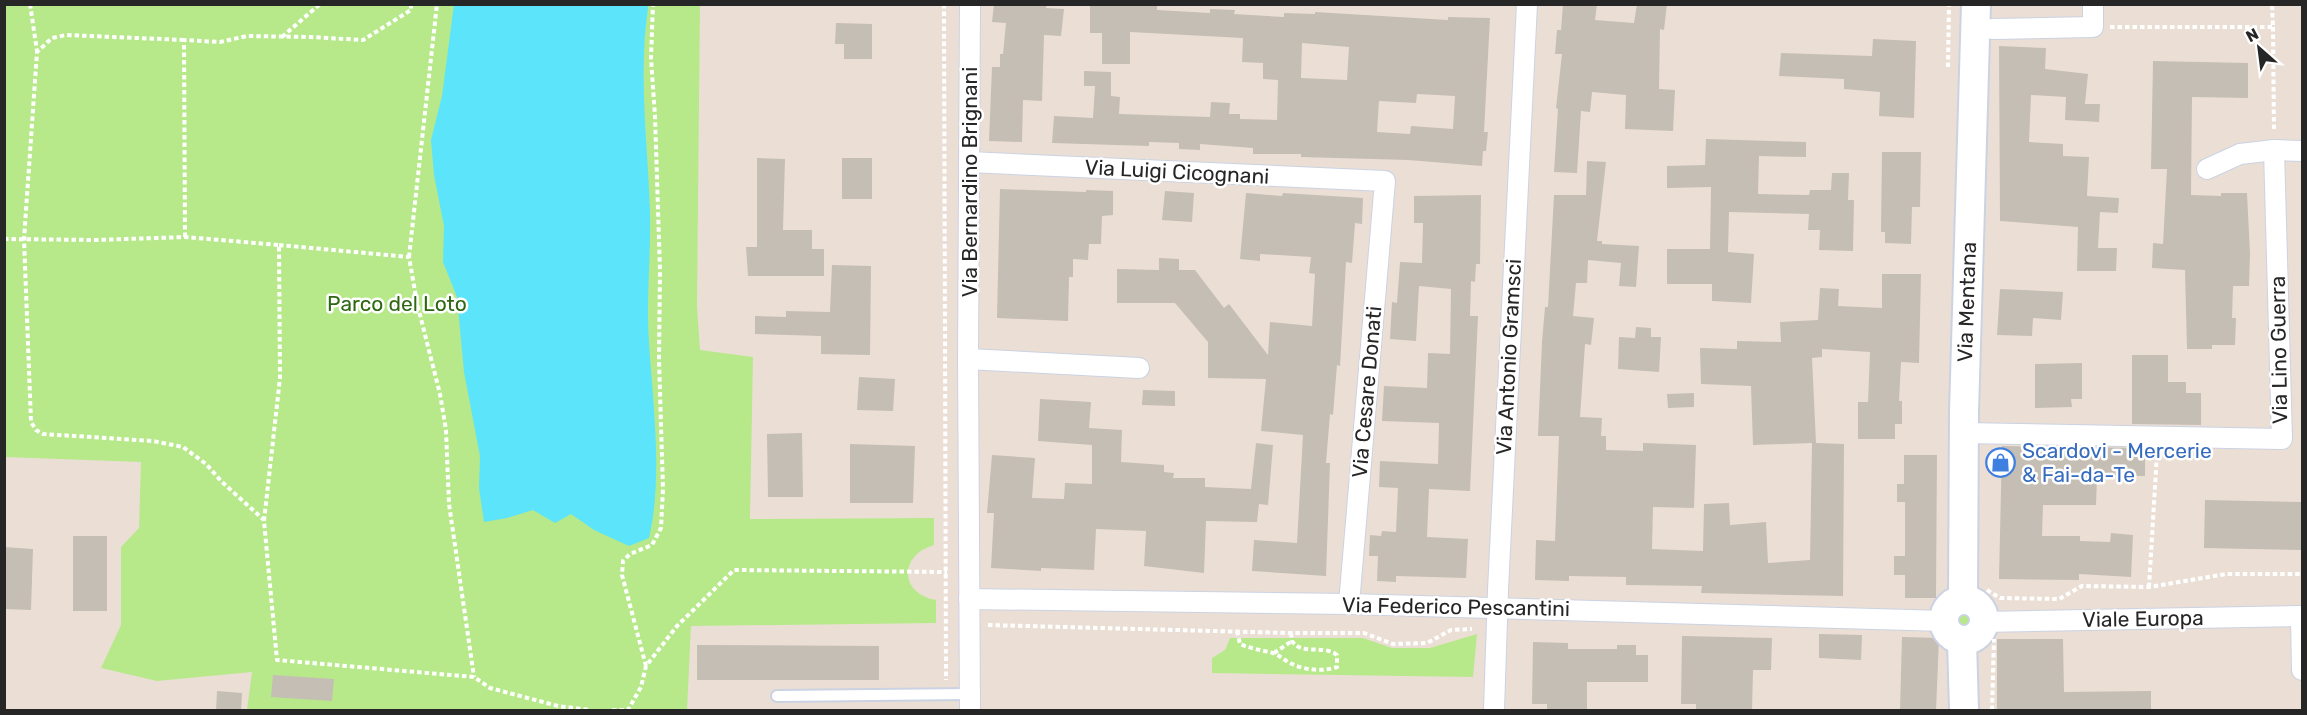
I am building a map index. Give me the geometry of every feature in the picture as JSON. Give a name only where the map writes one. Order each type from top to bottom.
[{"type":"main road","name":"Via Mentana","points":[[1974,593],[1964,433],[1976,4]]},
{"type":"main road","points":[[1953,631],[1975,638],[1989,628],[1979,606],[1969,601],[1974,593]]},
{"type":"main road","points":[[1964,711],[1953,631],[1947,609],[1974,593]]},
{"type":"street","name":"Via Bernardino Brignani","points":[[970,4],[968,359],[970,702]]},
{"type":"street","name":"Via Antonio Gramsci","points":[[1494,711],[1497,607],[1527,4]]},
{"type":"street","points":[[1992,28],[2093,27],[2093,4]]},
{"type":"street","name":"Via Lino Guerra","points":[[1964,433],[2282,439],[2274,150]]},
{"type":"street","points":[[2207,169],[2240,154],[2274,150],[2302,151]]},
{"type":"street","name":"Via Luigi Cicognani","points":[[969,162],[1385,181]]},
{"type":"street","name":"Via Cesare Donati","points":[[1348,604],[1385,181]]},
{"type":"street","points":[[968,359],[1139,368]]},
{"type":"street","name":"Via Federico Pescantini","points":[[969,599],[1497,607],[1953,631]]},
{"type":"street","points":[[2302,616],[2302,670]]},
{"type":"street","name":"Viale Europa","points":[[1989,628],[2302,616]]},
{"type":"lane","points":[[777,696],[946,694],[970,702]]},
{"type":"path","points":[[30,4],[37,52],[24,239],[31,422],[36,430],[43,434],[153,441],[183,447],[206,464],[264,521]]},
{"type":"path","points":[[282,37],[320,4]]},
{"type":"path","points":[[37,52],[52,38],[66,35],[220,42],[247,36],[363,40],[411,10],[411,4]]},
{"type":"path","points":[[437,4],[409,257],[446,430],[449,504],[474,677]]},
{"type":"path","points":[[646,666],[622,575],[623,561],[630,554],[652,545],[661,528],[663,499],[656,116],[651,58],[653,4]]},
{"type":"path","points":[[944,4],[946,694]]},
{"type":"path","points":[[2272,4],[2274,150]]},
{"type":"path","points":[[2093,27],[2273,27]]},
{"type":"path","points":[[184,40],[185,237]]},
{"type":"path","points":[[4,239],[97,240],[185,237],[409,257]]},
{"type":"path","points":[[279,245],[280,378],[264,521],[278,660],[474,677],[490,688],[558,706],[589,711]]},
{"type":"path","points":[[2149,587],[2157,437]]},
{"type":"path","points":[[612,711],[628,710],[641,687],[646,666],[677,626],[734,570],[969,572]]},
{"type":"path","points":[[1974,593],[1988,592],[2000,598],[2059,599],[2082,586],[2149,587],[2226,574],[2302,574]]},
{"type":"path","points":[[984,625],[1364,633],[1393,644],[1427,643],[1451,630],[1482,628]]},
{"type":"path","points":[[1989,628],[1992,711]]},
{"type":"path","points":[[1237,632],[1240,644],[1253,650],[1274,653],[1290,663],[1307,669],[1337,667],[1337,655],[1331,650],[1301,649],[1292,641],[1291,633]]},
{"type":"path","points":[[1274,653],[1292,641]]},
{"type":"green space","name":"Parco del Loto","points":[[4,5],[700,5],[697,306],[700,350],[753,357],[750,519],[934,518],[934,545],[914,557],[909,565],[908,574],[915,590],[936,600],[936,623],[691,626],[687,710],[247,710],[252,672],[157,681],[101,668],[121,625],[121,547],[139,528],[141,462],[5,457]]},
{"type":"green space","points":[[1964,608],[1973,612],[1977,621],[1973,630],[1964,634],[1955,630],[1951,621],[1955,612]]},
{"type":"green space","points":[[1477,634],[1473,677],[1212,673],[1212,658],[1225,650],[1230,638],[1363,638],[1392,648],[1430,648]]},
{"type":"water","points":[[454,4],[647,4],[644,110],[650,212],[648,327],[656,466],[649,538],[629,546],[594,530],[571,514],[555,523],[533,510],[484,522],[479,488],[480,456],[464,372],[457,297],[443,262],[444,226],[434,175],[431,140],[442,96]]},
{"type":"building","points":[[994,4],[1030,6],[1031,4],[1047,4],[1046,8],[1064,9],[1061,36],[1044,35],[1042,101],[1023,100],[1022,142],[989,141],[992,67],[1000,67],[1006,23],[992,22]]},
{"type":"building","points":[[1563,4],[1597,4],[1595,20],[1634,23],[1637,4],[1667,4],[1664,30],[1660,29],[1659,89],[1675,90],[1673,131],[1625,129],[1626,95],[1592,92],[1590,112],[1581,111],[1577,173],[1554,172],[1558,109],[1556,108],[1562,54],[1555,54],[1557,30],[1561,30]]},
{"type":"building","points":[[1090,5],[1157,6],[1157,10],[1210,13],[1210,9],[1235,10],[1234,14],[1284,17],[1284,13],[1315,14],[1315,12],[1448,20],[1448,17],[1490,18],[1484,132],[1488,132],[1482,166],[1408,160],[1301,157],[1301,154],[1253,154],[1253,148],[1200,144],[1200,150],[1179,149],[1179,143],[1149,142],[1149,146],[1052,143],[1054,116],[1093,118],[1095,86],[1084,86],[1084,71],[1111,72],[1111,96],[1120,97],[1119,114],[1210,117],[1211,102],[1230,103],[1229,114],[1240,114],[1240,119],[1277,120],[1278,80],[1263,79],[1263,63],[1242,62],[1243,38],[1130,32],[1130,64],[1102,64],[1102,33],[1090,33]],"holes":[[[1302,43],[1349,47],[1347,80],[1301,78]],[[1417,94],[1455,96],[1453,129],[1411,126],[1410,134],[1377,132],[1379,101],[1416,103]]]},
{"type":"building","points":[[836,23],[872,24],[872,59],[844,59],[844,44],[835,44]]},
{"type":"building","points":[[1873,39],[1916,41],[1914,118],[1879,116],[1880,92],[1844,89],[1844,79],[1779,76],[1781,53],[1872,56]]},
{"type":"building","points":[[1999,46],[2046,48],[2045,69],[2088,74],[2085,104],[2100,104],[2099,122],[2065,120],[2066,97],[2031,95],[2029,142],[2063,144],[2063,156],[2089,157],[2087,196],[2119,198],[2118,213],[2100,212],[2098,248],[2117,248],[2116,271],[2077,271],[2078,227],[2000,221]]},
{"type":"building","points":[[2153,61],[2248,63],[2248,98],[2192,97],[2191,195],[2221,196],[2221,193],[2247,193],[2249,286],[2233,286],[2232,318],[2236,318],[2235,345],[2212,345],[2212,349],[2187,349],[2185,270],[2152,268],[2153,243],[2163,244],[2167,169],[2151,169]]},
{"type":"building","points":[[1706,139],[1806,142],[1806,157],[1759,156],[1758,194],[1809,195],[1810,190],[1831,190],[1832,173],[1849,173],[1848,200],[1854,200],[1853,251],[1819,250],[1820,230],[1808,230],[1809,214],[1729,212],[1728,252],[1754,254],[1751,303],[1712,301],[1712,284],[1667,284],[1667,249],[1710,249],[1711,187],[1667,188],[1667,166],[1705,165]]},
{"type":"building","points":[[1882,152],[1921,152],[1920,207],[1912,207],[1911,244],[1885,243],[1885,232],[1881,232]]},
{"type":"building","points":[[757,158],[785,159],[783,230],[812,230],[812,249],[824,249],[824,276],[748,276],[746,247],[757,247]]},
{"type":"building","points":[[842,158],[872,158],[872,199],[842,199]]},
{"type":"building","points":[[1587,161],[1606,162],[1597,241],[1602,241],[1602,244],[1639,246],[1636,287],[1619,286],[1621,263],[1588,260],[1587,283],[1576,283],[1573,316],[1594,318],[1591,345],[1585,344],[1580,417],[1602,418],[1601,436],[1606,436],[1606,450],[1643,451],[1643,443],[1696,445],[1694,508],[1653,507],[1652,549],[1703,551],[1704,504],[1729,503],[1730,525],[1766,522],[1768,563],[1810,560],[1812,443],[1753,445],[1751,386],[1701,384],[1700,348],[1737,349],[1737,341],[1781,342],[1780,322],[1818,320],[1820,288],[1839,289],[1838,306],[1882,308],[1882,274],[1921,274],[1919,363],[1901,362],[1899,401],[1902,401],[1902,424],[1895,424],[1895,439],[1858,439],[1858,402],[1868,402],[1870,352],[1822,349],[1822,357],[1812,358],[1816,443],[1844,444],[1843,596],[1701,593],[1702,586],[1626,585],[1626,577],[1569,576],[1569,581],[1535,580],[1536,540],[1555,541],[1559,436],[1538,436],[1542,342],[1545,307],[1548,307],[1554,195],[1586,195]]},
{"type":"building","points":[[1000,189],[1113,191],[1113,215],[1102,216],[1101,244],[1089,244],[1088,260],[1073,259],[1073,277],[1069,277],[1068,321],[997,318]]},
{"type":"building","points":[[1165,191],[1194,193],[1192,222],[1162,220]]},
{"type":"building","points":[[1246,193],[1363,198],[1362,224],[1355,223],[1352,263],[1346,262],[1340,366],[1337,365],[1333,415],[1330,414],[1326,463],[1330,463],[1326,576],[1252,571],[1254,540],[1297,543],[1303,435],[1261,431],[1266,379],[1208,378],[1208,342],[1175,303],[1117,303],[1117,269],[1159,270],[1159,258],[1179,259],[1179,270],[1195,270],[1224,308],[1229,304],[1268,355],[1270,322],[1312,326],[1315,274],[1309,273],[1311,257],[1260,254],[1260,261],[1240,259]]},
{"type":"building","points":[[1481,195],[1480,264],[1476,264],[1475,282],[1471,281],[1470,316],[1478,316],[1470,491],[1429,489],[1427,537],[1468,539],[1466,578],[1396,576],[1396,582],[1377,581],[1378,556],[1369,556],[1370,535],[1381,536],[1382,531],[1396,532],[1398,488],[1379,487],[1380,461],[1438,464],[1439,423],[1382,421],[1384,386],[1427,388],[1428,353],[1450,354],[1451,289],[1419,286],[1416,341],[1390,339],[1392,302],[1397,303],[1400,262],[1422,263],[1423,223],[1414,223],[1414,196]]},
{"type":"building","points":[[832,265],[871,266],[870,355],[821,354],[821,336],[755,334],[755,316],[786,317],[786,311],[830,312]]},
{"type":"building","points":[[2000,289],[2063,292],[2061,320],[2033,318],[2032,336],[1997,335]]},
{"type":"building","points":[[1636,327],[1651,328],[1651,337],[1661,337],[1659,372],[1618,369],[1619,337],[1635,338]]},
{"type":"building","points":[[2132,355],[2168,355],[2168,382],[2186,382],[2186,393],[2201,393],[2201,425],[2132,424]]},
{"type":"building","points":[[2082,363],[2082,399],[2071,399],[2072,407],[2035,408],[2035,364]]},
{"type":"building","points":[[859,377],[895,379],[893,411],[857,410]]},
{"type":"building","points":[[1143,390],[1175,391],[1175,406],[1142,405]]},
{"type":"building","points":[[1694,393],[1694,407],[1668,408],[1667,394]]},
{"type":"building","points":[[1040,399],[1091,402],[1089,428],[1122,430],[1121,462],[1164,465],[1164,472],[1174,473],[1173,478],[1205,478],[1205,487],[1251,489],[1256,443],[1273,445],[1268,505],[1259,504],[1257,522],[1206,521],[1204,573],[1144,566],[1146,531],[1096,529],[1094,570],[1041,568],[1041,571],[991,568],[994,513],[987,513],[992,455],[1035,458],[1032,498],[1064,499],[1065,483],[1092,484],[1092,445],[1038,441]]},
{"type":"building","points":[[802,433],[803,497],[768,497],[767,434]]},
{"type":"building","points":[[850,444],[915,446],[913,503],[850,503]]},
{"type":"building","points":[[2002,446],[2145,448],[2145,476],[2097,476],[2096,505],[2043,505],[2042,536],[2080,536],[2080,541],[2110,542],[2111,533],[2133,535],[2131,577],[2079,574],[2079,580],[1999,579]]},
{"type":"building","points":[[1904,455],[1937,455],[1936,598],[1905,598],[1905,575],[1894,575],[1894,556],[1905,556],[1905,502],[1897,502],[1897,484],[1904,484]]},
{"type":"building","points":[[2205,500],[2302,502],[2302,550],[2204,548]]},
{"type":"building","points":[[73,536],[107,536],[107,611],[73,611]]},
{"type":"building","points":[[4,547],[33,549],[31,610],[4,609]]},
{"type":"building","points":[[1819,634],[1862,635],[1861,660],[1819,658]]},
{"type":"building","points":[[1682,636],[1772,638],[1771,670],[1753,670],[1752,711],[1696,711],[1696,704],[1681,704]]},
{"type":"building","points":[[1902,637],[1939,638],[1936,711],[1900,711]]},
{"type":"building","points":[[1997,639],[2063,639],[2064,692],[2151,691],[2151,711],[1997,711]]},
{"type":"building","points":[[1533,642],[1568,643],[1568,649],[1617,649],[1617,645],[1636,645],[1636,655],[1648,655],[1648,682],[1587,682],[1587,711],[1547,711],[1547,704],[1532,704]]},
{"type":"building","points":[[697,645],[879,646],[879,680],[697,680]]},
{"type":"building","points":[[273,675],[334,679],[332,701],[271,697]]},
{"type":"building","points":[[217,691],[242,693],[241,711],[216,711]]},
{"type":"place","name":"Scardovi - Mercerie & Fai-da-Te","points":[[2001,463]]}]
